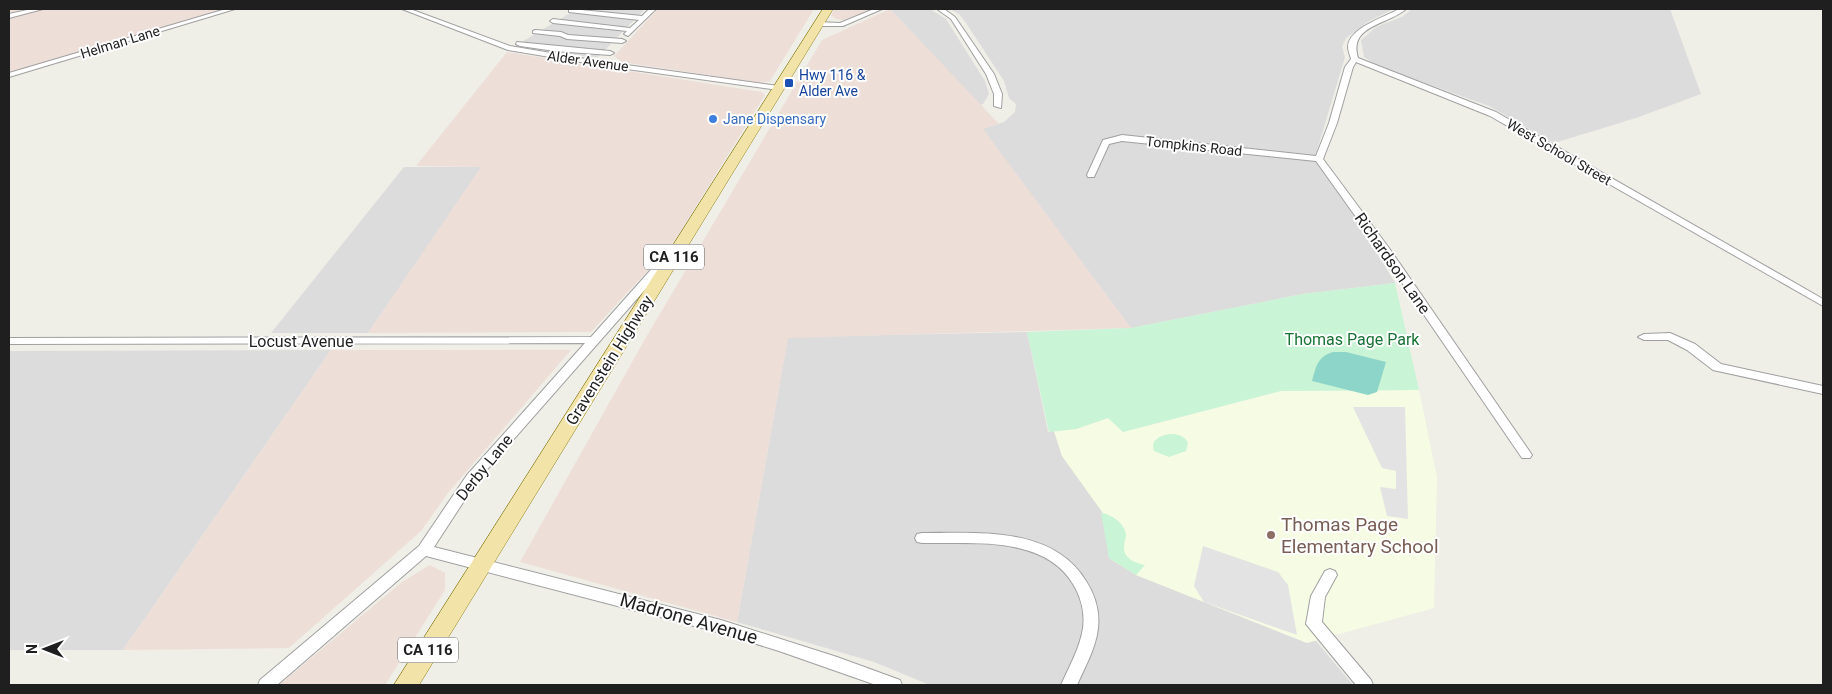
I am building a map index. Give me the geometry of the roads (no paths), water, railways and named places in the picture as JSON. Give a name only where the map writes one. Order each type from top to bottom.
[{"type":"main road","name":"Gravenstein Highway","points":[[406,685],[828,9]]},
{"type":"street","points":[[9,16],[40,9]]},
{"type":"street","name":"Helman Lane","points":[[9,75],[232,9]]},
{"type":"street","name":"Alder Avenue","points":[[405,9],[508,48],[598,63],[778,88]]},
{"type":"street","points":[[598,63],[653,9]]},
{"type":"street","points":[[818,24],[841,25],[879,9]]},
{"type":"street","points":[[940,9],[953,18],[990,74],[998,94],[998,106]]},
{"type":"street","points":[[1319,160],[1333,123],[1350,66],[1355,59],[1351,46],[1353,39],[1361,32],[1403,9]]},
{"type":"street","points":[[610,53],[556,49],[516,43],[572,10],[644,18]]},
{"type":"street","points":[[553,21],[632,30]]},
{"type":"street","points":[[535,32],[561,34],[567,37],[622,41]]},
{"type":"street","name":"West School Street","points":[[1355,59],[1493,114],[1823,303]]},
{"type":"street","name":"Tompkins Road","points":[[1091,175],[1106,142],[1122,138],[1319,160]]},
{"type":"street","name":"Richardson Lane","points":[[1319,160],[1385,250],[1526,455]]},
{"type":"street","name":"Derby Lane","points":[[266,685],[424,550],[472,478],[592,340],[689,233]]},
{"type":"street","points":[[1644,337],[1670,336],[1691,347],[1717,367],[1823,390]]},
{"type":"street","name":"Locust Avenue","points":[[9,341],[592,340]]},
{"type":"street","points":[[922,538],[1012,541],[1039,548],[1064,563],[1081,583],[1091,606],[1090,632],[1069,685]]},
{"type":"street","name":"Madrone Avenue","points":[[424,550],[635,602],[791,647],[894,685]]},
{"type":"street","points":[[1330,575],[1318,596],[1314,624],[1365,685]]},
{"type":"place","name":"Hwy 116 & Alder Ave","points":[[789,83]]},
{"type":"place","name":"Jane Dispensary","points":[[713,119]]},
{"type":"place","name":"Thomas Page Elementary School","points":[[1271,535]]},
{"type":"park label","name":"Thomas Page Park","points":[[1352,339]]}]
